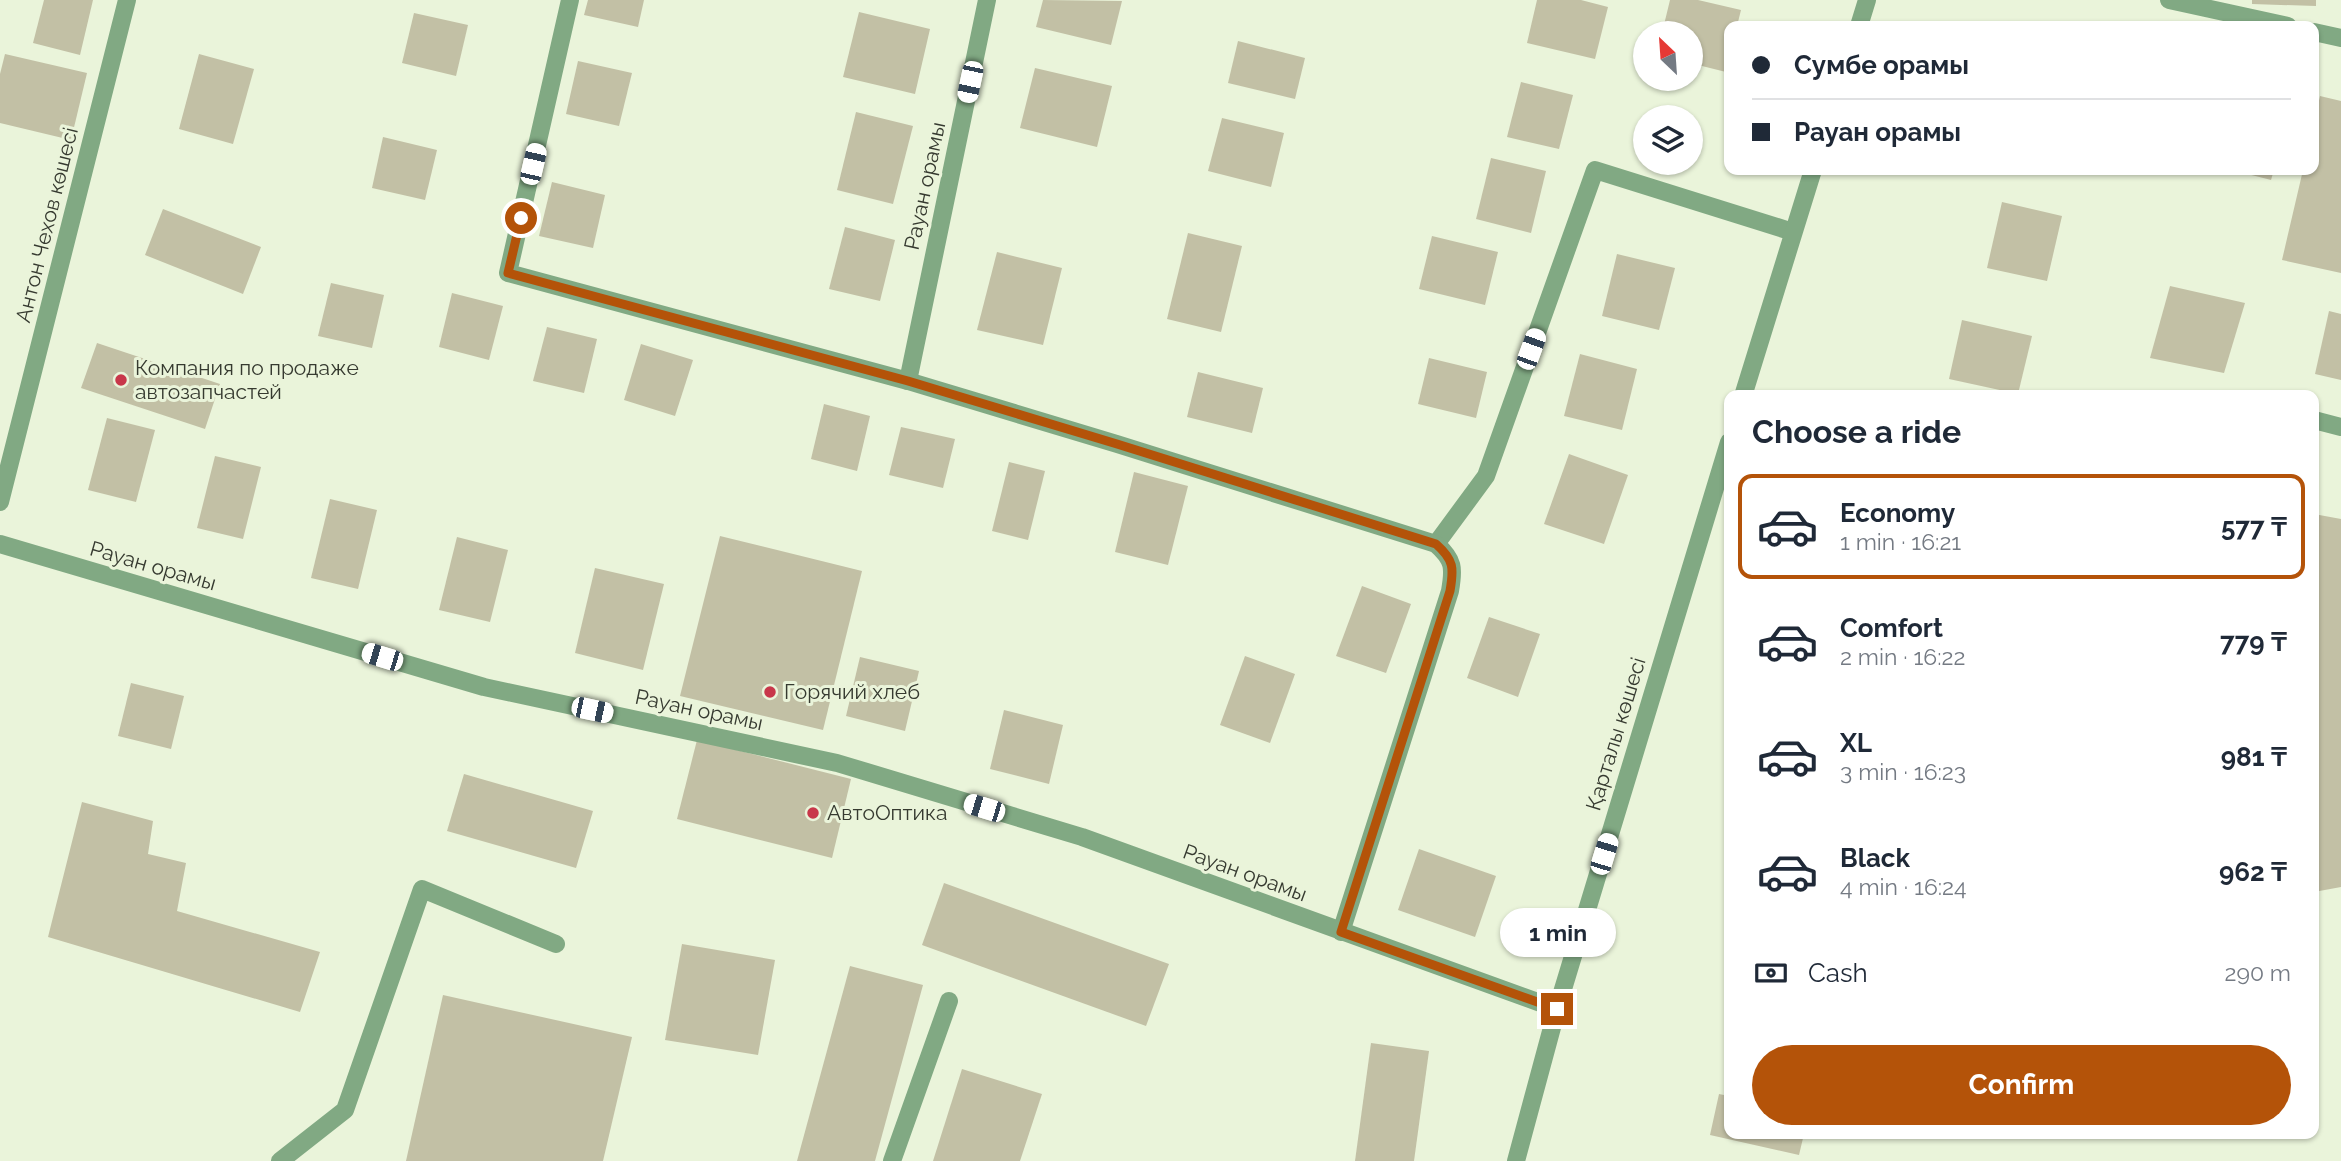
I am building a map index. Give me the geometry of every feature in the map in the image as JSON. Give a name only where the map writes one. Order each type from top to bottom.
[{"type":"street","name":"Антон Чехов көшесі","points":[[0,502],[127,0]]},
{"type":"street","points":[[570,0],[508,273],[908,381],[1436,544],[1449,555],[1453,571],[1450,591],[1341,932]]},
{"type":"street","name":"Рауан орамы","points":[[908,381],[987,0]]},
{"type":"street","points":[[1861,21],[1867,0]]},
{"type":"street","points":[[2169,0],[2265,21]]},
{"type":"street","points":[[2319,33],[2341,38]]},
{"type":"street","points":[[1436,544],[1486,476],[1595,170],[1793,232]]},
{"type":"street","points":[[1745,390],[1812,175]]},
{"type":"street","points":[[2319,421],[2341,427]]},
{"type":"street","name":"Қарталы көшесі","points":[[1516,1161],[1557,1009],[1724,458]]},
{"type":"street","name":"Рауан орамы","points":[[0,544],[484,687],[837,763],[1082,837],[1557,1009]]},
{"type":"street","points":[[279,1161],[345,1110],[422,889],[556,944]]},
{"type":"street","points":[[892,1161],[949,1001]]},
{"type":"building","points":[[44,0],[93,0],[80,55],[33,43]]},
{"type":"building","points":[[588,0],[644,0],[638,27],[584,15]]},
{"type":"building","points":[[1043,0],[1122,1],[1111,45],[1036,27]]},
{"type":"building","points":[[1537,0],[1581,0],[1608,7],[1595,59],[1527,43]]},
{"type":"building","points":[[1670,0],[1698,0],[1741,10],[1738,21],[1724,21],[1724,72],[1703,66],[1703,21],[1665,21]]},
{"type":"building","points":[[2252,0],[2316,0],[2316,6],[2252,4]]},
{"type":"building","points":[[859,12],[930,29],[915,94],[843,77]]},
{"type":"building","points":[[414,13],[468,25],[456,76],[402,63]]},
{"type":"building","points":[[1238,41],[1305,58],[1295,99],[1228,83]]},
{"type":"building","points":[[5,54],[87,73],[71,140],[0,123],[0,74]]},
{"type":"building","points":[[199,54],[254,69],[233,144],[179,129]]},
{"type":"building","points":[[578,61],[632,73],[619,126],[566,114]]},
{"type":"building","points":[[1035,68],[1112,86],[1097,147],[1020,128]]},
{"type":"building","points":[[1521,82],[1573,95],[1559,149],[1507,137]]},
{"type":"building","points":[[2320,96],[2341,101],[2341,273],[2282,260],[2302,175],[2319,175]]},
{"type":"building","points":[[856,112],[913,126],[893,204],[837,190]]},
{"type":"building","points":[[1222,118],[1284,133],[1271,187],[1208,171]]},
{"type":"building","points":[[383,137],[437,150],[425,200],[372,188]]},
{"type":"building","points":[[1491,158],[1546,171],[1531,233],[1476,219]]},
{"type":"building","points":[[2252,175],[2272,175],[2271,180]]},
{"type":"building","points":[[552,182],[605,195],[593,248],[539,236]]},
{"type":"building","points":[[2002,202],[2062,216],[2047,281],[1987,268]]},
{"type":"building","points":[[163,209],[261,247],[243,294],[145,255]]},
{"type":"building","points":[[845,227],[895,240],[880,301],[829,289]]},
{"type":"building","points":[[1188,233],[1242,246],[1221,332],[1167,319]]},
{"type":"building","points":[[1432,236],[1498,252],[1485,305],[1419,289]]},
{"type":"building","points":[[997,252],[1062,268],[1043,345],[977,330]]},
{"type":"building","points":[[1617,254],[1675,268],[1659,330],[1602,316]]},
{"type":"building","points":[[331,283],[384,295],[372,348],[318,336]]},
{"type":"building","points":[[2170,286],[2245,303],[2224,373],[2150,358]]},
{"type":"building","points":[[452,293],[503,306],[489,360],[439,347]]},
{"type":"building","points":[[2329,311],[2341,314],[2341,380],[2315,374]]},
{"type":"building","points":[[1962,320],[2032,336],[2019,390],[2000,390],[1949,379]]},
{"type":"building","points":[[547,327],[597,339],[584,393],[533,381]]},
{"type":"building","points":[[97,343],[220,384],[205,429],[81,388]]},
{"type":"building","points":[[641,344],[693,360],[675,416],[624,400]]},
{"type":"building","points":[[1580,354],[1637,369],[1622,430],[1564,416]]},
{"type":"building","points":[[1429,358],[1487,372],[1476,418],[1418,404]]},
{"type":"building","points":[[1198,372],[1263,388],[1252,433],[1187,417]]},
{"type":"building","points":[[824,404],[870,416],[857,471],[811,459]]},
{"type":"building","points":[[107,418],[155,430],[136,502],[88,490]]},
{"type":"building","points":[[901,427],[955,439],[943,488],[889,475]]},
{"type":"building","points":[[1569,454],[1628,475],[1604,544],[1544,524]]},
{"type":"building","points":[[215,456],[261,467],[243,539],[197,528]]},
{"type":"building","points":[[1009,462],[1045,471],[1028,540],[992,531]]},
{"type":"building","points":[[1134,472],[1188,486],[1168,565],[1115,552]]},
{"type":"building","points":[[330,499],[377,510],[358,589],[311,578]]},
{"type":"building","points":[[2319,515],[2341,519],[2341,887],[2319,891]]},
{"type":"building","points":[[720,536],[862,571],[823,730],[680,696]]},
{"type":"building","points":[[457,537],[508,550],[490,622],[439,610]]},
{"type":"building","points":[[595,568],[664,584],[643,670],[575,653]]},
{"type":"building","points":[[1362,586],[1411,604],[1386,673],[1336,656]]},
{"type":"building","points":[[1489,617],[1540,634],[1518,697],[1467,678]]},
{"type":"building","points":[[1245,656],[1295,674],[1270,743],[1220,725]]},
{"type":"building","points":[[860,657],[919,671],[905,731],[846,716]]},
{"type":"building","points":[[131,683],[184,696],[171,749],[118,736]]},
{"type":"building","points":[[1004,710],[1063,725],[1049,784],[990,769]]},
{"type":"building","points":[[697,740],[851,779],[832,858],[677,819]]},
{"type":"building","points":[[464,774],[593,811],[576,868],[447,831]]},
{"type":"building","points":[[82,802],[153,821],[148,854],[186,863],[177,911],[320,952],[300,1012],[48,937]]},
{"type":"building","points":[[1419,849],[1496,876],[1475,937],[1398,910]]},
{"type":"building","points":[[944,883],[1169,964],[1146,1026],[922,945]]},
{"type":"building","points":[[682,944],[775,960],[758,1055],[665,1040]]},
{"type":"building","points":[[850,966],[923,985],[875,1161],[797,1161]]},
{"type":"building","points":[[443,995],[632,1037],[603,1161],[406,1161]]},
{"type":"building","points":[[1371,1043],[1429,1051],[1414,1161],[1355,1161]]},
{"type":"building","points":[[962,1069],[1042,1094],[1020,1161],[933,1161]]},
{"type":"building","points":[[1719,1094],[1724,1095],[1724,1138],[1710,1135]]},
{"type":"building","points":[[1728,1139],[1803,1139],[1799,1155]]},
{"type":"place","name":"Компания по продаже автозапчастей","points":[[121,380]]},
{"type":"place","name":"Горячий хлеб","points":[[770,692]]},
{"type":"place","name":"АвтоОптика","points":[[813,813]]},
{"type":"route","points":[[521,218],[508,273],[908,381],[1436,544],[1449,555],[1453,571],[1450,591],[1341,932],[1557,1009]]}]
